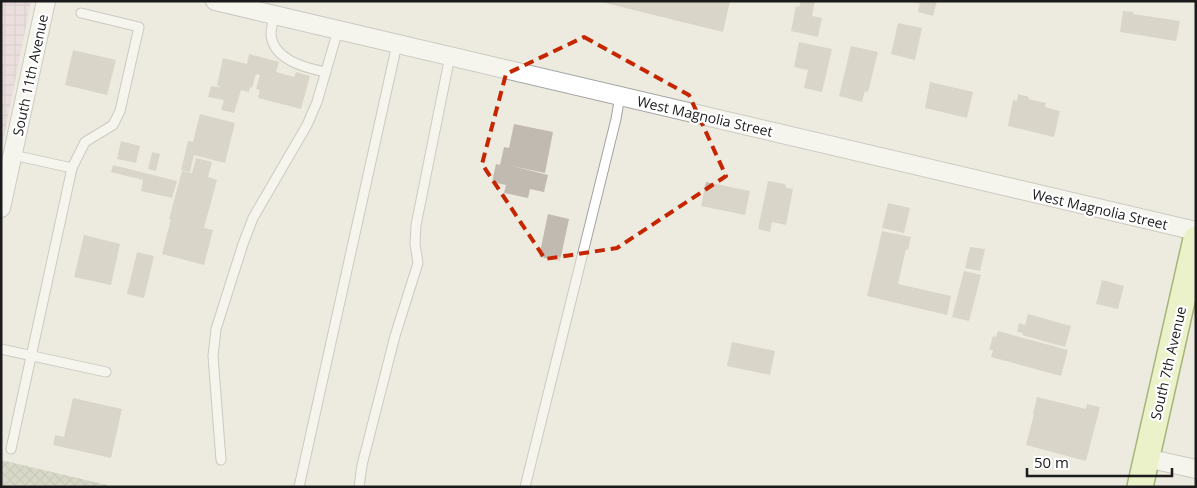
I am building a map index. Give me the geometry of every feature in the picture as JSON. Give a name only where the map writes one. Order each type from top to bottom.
[{"type":"main road","name":"South 7th Avenue","points":[[1140,487],[1196,239]]},
{"type":"street","name":"South 11th Avenue","points":[[1,208],[46,1]]},
{"type":"street","name":"West Magnolia Street","points":[[215,1],[1196,231]]},
{"type":"street","points":[[1146,458],[1196,469]]},
{"type":"lane","points":[[11,449],[72,168],[85,142],[112,125],[120,111],[139,27],[81,13]]},
{"type":"lane","points":[[274,15],[271,35],[281,54],[308,69],[326,72]]},
{"type":"lane","points":[[221,460],[213,356],[216,328],[253,218],[307,125],[317,102],[338,30]]},
{"type":"lane","points":[[299,487],[397,44]]},
{"type":"lane","points":[[359,487],[362,465],[395,336],[418,263],[415,244],[416,225],[450,56]]},
{"type":"lane","points":[[525,487],[616,119],[620,96]]},
{"type":"lane","points":[[13,155],[72,168]]},
{"type":"lane","points":[[1,349],[106,372]]},
{"type":"highlighted area","points":[[584,37],[689,95],[726,176],[617,248],[545,259],[482,164],[506,74]]},
{"type":"shaded area","points":[[1,1],[31,1],[1,152]]},
{"type":"shaded area","points":[[1,460],[107,485],[107,487],[1,487]]},
{"type":"building","points":[[597,1],[730,1],[723,32]]},
{"type":"building","points":[[801,1],[815,1],[812,16],[822,18],[818,37],[791,31],[796,6],[799,7]]},
{"type":"building","points":[[909,1],[937,1],[933,16],[918,12],[920,4]]},
{"type":"building","points":[[1123,11],[1180,21],[1176,41],[1120,32]]},
{"type":"building","points":[[898,23],[922,28],[915,60],[891,54]]},
{"type":"building","points":[[799,42],[832,49],[822,92],[804,88],[808,70],[794,67]]},
{"type":"building","points":[[851,46],[878,52],[868,92],[865,91],[862,102],[839,96]]},
{"type":"building","points":[[73,50],[116,60],[107,95],[65,85]]},
{"type":"building","points":[[249,54],[279,62],[276,72],[294,77],[296,72],[310,76],[301,109],[258,98],[260,90],[256,89],[260,75],[256,74],[249,92],[241,90],[234,113],[221,110],[224,100],[208,97],[211,86],[220,86],[217,85],[223,58],[247,64]]},
{"type":"building","points":[[930,82],[973,92],[967,118],[925,108]]},
{"type":"building","points":[[1018,94],[1029,97],[1028,99],[1046,103],[1045,107],[1060,111],[1054,137],[1008,126],[1013,100],[1017,101]]},
{"type":"building","points":[[200,114],[235,123],[225,163],[194,155],[190,172],[181,170],[188,141],[193,142]]},
{"type":"building","points":[[514,124],[553,132],[545,173],[512,166],[548,175],[544,192],[530,189],[528,198],[504,193],[506,185],[492,182],[496,164],[500,165],[504,147],[509,148]]},
{"type":"building","points":[[121,141],[140,146],[136,163],[117,159]]},
{"type":"building","points":[[152,152],[160,154],[156,171],[148,169]]},
{"type":"building","points":[[196,158],[212,162],[208,177],[217,180],[204,228],[213,230],[204,265],[162,254],[182,171],[192,173]]},
{"type":"building","points":[[113,165],[177,181],[172,198],[141,191],[143,180],[111,172]]},
{"type":"building","points":[[768,181],[785,184],[787,188],[793,189],[786,225],[772,222],[770,232],[758,229]]},
{"type":"building","points":[[706,182],[750,191],[745,215],[701,206]]},
{"type":"building","points":[[888,203],[910,208],[904,233],[882,228]]},
{"type":"building","points":[[548,214],[569,219],[560,261],[539,257]]},
{"type":"building","points":[[882,231],[911,237],[908,250],[906,249],[898,284],[951,296],[947,315],[867,296]]},
{"type":"building","points":[[84,235],[120,244],[111,285],[74,277]]},
{"type":"building","points":[[970,247],[985,249],[980,271],[965,268]]},
{"type":"building","points":[[137,252],[154,256],[144,298],[127,294]]},
{"type":"building","points":[[964,271],[981,275],[969,321],[952,317]]},
{"type":"building","points":[[1102,280],[1124,286],[1118,309],[1096,304]]},
{"type":"building","points":[[1028,314],[1071,326],[1065,347],[1017,332],[1019,323],[1025,325]]},
{"type":"building","points":[[998,331],[1068,350],[1061,376],[991,357],[993,350],[989,350],[993,336],[996,337]]},
{"type":"building","points":[[732,342],[775,351],[770,375],[727,366]]},
{"type":"building","points":[[1037,397],[1086,409],[1087,404],[1100,407],[1086,461],[1026,445]]},
{"type":"building","points":[[73,398],[122,409],[111,458],[53,445],[55,435],[64,437]]}]
